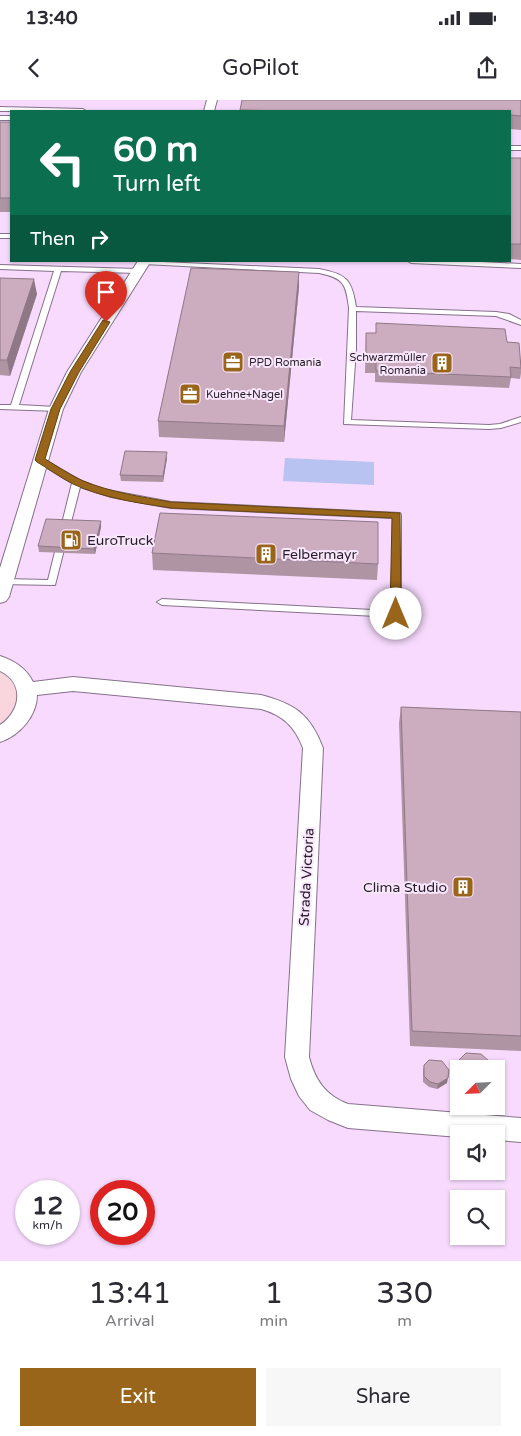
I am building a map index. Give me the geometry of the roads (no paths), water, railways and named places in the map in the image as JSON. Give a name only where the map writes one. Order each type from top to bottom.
[{"type":"street","points":[[0,597],[56,409],[74,372],[142,265]]},
{"type":"street","points":[[0,664],[16,672],[23,680],[27,689],[28,700],[24,712],[16,723],[0,735]]},
{"type":"street","name":"Strada Victoria","points":[[27,689],[73,684],[261,702],[274,705],[296,717],[304,725],[313,748],[296,1057],[301,1076],[309,1092],[318,1102],[333,1111],[348,1116],[521,1130]]},
{"type":"lane","points":[[0,109],[41,110]]},
{"type":"lane","points":[[319,272],[325,262]]},
{"type":"lane","points":[[433,262],[521,266]]},
{"type":"lane","points":[[0,267],[58,269],[142,265],[319,272],[337,276],[348,284],[353,309],[347,422],[489,427],[501,426],[521,420]]},
{"type":"lane","points":[[14,408],[58,269]]},
{"type":"lane","points":[[353,309],[496,314],[506,316],[521,323]]},
{"type":"lane","points":[[0,407],[56,409]]},
{"type":"lane","points":[[40,460],[77,482],[112,494],[171,505],[397,515],[396,614],[162,602]]},
{"type":"lane","points":[[4,582],[52,583],[77,482]]},
{"type":"water","points":[[285,458],[374,462],[374,485],[283,481]]},
{"type":"place","name":"PPD Romania","points":[[233,362]]},
{"type":"place","name":"Schwarzmüller Romania","points":[[442,363]]},
{"type":"place","name":"Kuehne+Nagel","points":[[190,394]]},
{"type":"place","name":"EuroTruck","points":[[71,540]]},
{"type":"place","name":"Felbermayr","points":[[266,554]]},
{"type":"place","name":"Clima Studio","points":[[463,887]]}]
